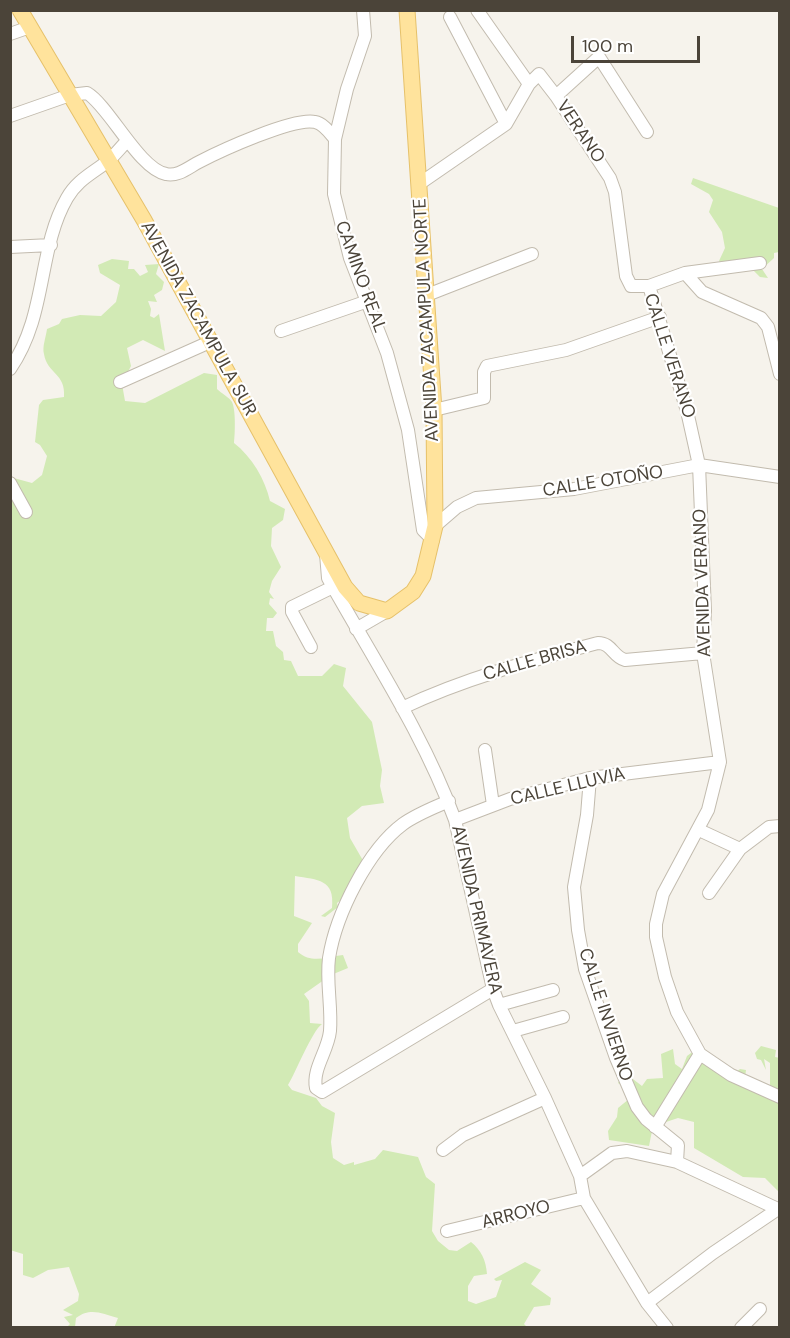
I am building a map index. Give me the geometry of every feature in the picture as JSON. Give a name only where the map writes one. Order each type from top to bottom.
[{"type":"main road","name":"AVENIDA ZACAMPULA SUR","points":[[20,10],[212,341],[326,553],[354,599],[387,611]]},
{"type":"main road","name":"AVENIDA ZACAMPULA NORTE","points":[[387,611],[405,599],[417,587],[423,576],[434,533],[434,410],[407,10]]},
{"type":"street","name":"CAMINO REAL","points":[[363,10],[364,36],[347,89],[335,139],[334,194],[365,302],[387,353],[411,442],[423,530],[434,533]]},
{"type":"street","points":[[419,184],[506,123],[529,84],[477,10]]},
{"type":"street","points":[[450,17],[506,123]]},
{"type":"street","points":[[10,34],[30,27]]},
{"type":"street","points":[[556,96],[598,57],[647,132]]},
{"type":"street","name":"VERANO","points":[[529,84],[541,74],[606,170],[615,192]]},
{"type":"street","points":[[10,116],[70,95],[90,95],[127,141],[161,173],[173,175],[219,152],[276,129],[304,122],[320,123],[335,139]]},
{"type":"street","points":[[10,369],[38,310],[51,245],[67,197],[85,177],[108,161],[127,141]]},
{"type":"street","name":"CALLE VERANO","points":[[615,192],[629,284],[635,287],[649,286],[694,438],[699,465]]},
{"type":"street","points":[[10,247],[51,245]]},
{"type":"street","points":[[427,295],[532,254]]},
{"type":"street","points":[[649,286],[685,273],[760,263]]},
{"type":"street","points":[[685,273],[702,292],[761,318],[768,327],[780,374]]},
{"type":"street","points":[[281,331],[365,302]]},
{"type":"street","points":[[434,410],[484,398],[484,372],[487,366],[566,350],[660,317]]},
{"type":"street","points":[[120,382],[212,341]]},
{"type":"street","name":"CALLE OTOÑO","points":[[434,533],[458,507],[476,498],[574,489],[699,465],[780,477]]},
{"type":"street","name":"AVENIDA VERANO","points":[[699,465],[705,611],[703,653],[720,762],[708,810],[699,830],[671,874],[658,907],[656,924],[664,977],[677,1012],[700,1053],[731,1075],[780,1097]]},
{"type":"street","points":[[10,483],[26,512]]},
{"type":"street","name":"AVENIDA PRIMAVERA","points":[[326,553],[327,573],[333,586],[402,708],[448,801],[455,820],[493,989],[499,1005],[580,1176],[584,1198],[648,1303],[667,1328]]},
{"type":"street","points":[[310,646],[292,607],[333,586]]},
{"type":"street","points":[[356,629],[387,611]]},
{"type":"street","name":"CALLE BRISA","points":[[402,708],[445,688],[492,672],[598,643],[610,646],[618,657],[625,660],[703,653]]},
{"type":"street","points":[[485,750],[493,806]]},
{"type":"street","name":"CALLE LLUVIA","points":[[455,820],[493,806],[590,778],[720,762]]},
{"type":"street","name":"CALLE INVIERNO","points":[[590,778],[587,815],[574,887],[585,969],[616,1058],[637,1107],[655,1127],[678,1145],[677,1162]]},
{"type":"street","points":[[448,801],[411,818],[391,835],[374,855],[351,896],[338,925],[329,959],[329,1036],[314,1082],[317,1090],[322,1092],[493,989]]},
{"type":"street","points":[[709,893],[740,849],[769,827],[780,826]]},
{"type":"street","points":[[699,830],[740,849]]},
{"type":"street","points":[[499,1005],[553,990]]},
{"type":"street","points":[[513,1031],[562,1017]]},
{"type":"street","points":[[655,1127],[700,1053]]},
{"type":"street","points":[[444,1150],[463,1135],[545,1098]]},
{"type":"street","points":[[580,1176],[606,1156],[619,1150],[677,1162],[779,1209]]},
{"type":"street","name":"ARROYO","points":[[447,1231],[584,1198]]},
{"type":"street","points":[[648,1303],[713,1253],[779,1209]]},
{"type":"street","points":[[741,1328],[759,1310]]},
{"type":"green space","points":[[693,178],[779,208],[779,252],[774,253],[774,258],[762,269],[768,278],[760,277],[753,270],[727,270],[719,261],[725,248],[722,232],[709,212],[713,200],[709,194],[691,184]]},
{"type":"green space","points":[[112,259],[129,261],[128,269],[134,269],[140,276],[148,272],[145,265],[159,264],[156,274],[164,282],[162,290],[154,295],[157,302],[148,301],[151,309],[150,316],[154,318],[159,314],[165,351],[143,340],[127,348],[131,366],[122,384],[125,401],[145,403],[204,373],[217,375],[217,389],[232,402],[233,406],[234,443],[257,469],[270,501],[285,509],[283,520],[272,528],[271,546],[281,567],[272,581],[269,592],[274,599],[270,598],[269,604],[277,613],[273,618],[267,618],[266,631],[273,631],[276,646],[283,652],[284,660],[291,661],[298,676],[322,676],[334,664],[346,668],[343,686],[372,722],[382,770],[380,786],[384,803],[362,806],[347,818],[350,838],[365,864],[355,889],[337,903],[338,907],[325,917],[321,916],[332,908],[331,891],[328,886],[318,880],[295,876],[294,916],[312,923],[298,944],[298,952],[314,959],[343,955],[348,968],[331,975],[304,994],[309,1001],[310,1023],[322,1024],[309,1043],[288,1085],[292,1090],[316,1098],[322,1106],[335,1113],[331,1142],[333,1158],[344,1165],[354,1162],[354,1165],[375,1159],[383,1150],[418,1157],[426,1177],[435,1184],[432,1231],[438,1241],[449,1250],[457,1251],[471,1242],[478,1248],[484,1260],[487,1274],[474,1276],[468,1286],[468,1301],[476,1304],[496,1297],[502,1280],[494,1279],[525,1262],[541,1270],[531,1284],[551,1298],[550,1305],[534,1307],[524,1324],[527,1327],[114,1328],[118,1318],[92,1312],[76,1318],[75,1327],[67,1327],[70,1324],[64,1317],[73,1315],[63,1310],[78,1301],[79,1294],[69,1267],[48,1270],[33,1278],[23,1275],[23,1254],[10,1250],[10,477],[32,483],[42,475],[47,456],[40,445],[35,442],[39,405],[43,400],[64,397],[62,383],[49,366],[44,354],[47,329],[59,324],[62,319],[80,315],[101,316],[116,302],[120,285],[100,273],[98,265]]},
{"type":"green space","points":[[761,1046],[776,1050],[775,1057],[780,1058],[779,1192],[765,1178],[743,1177],[694,1148],[694,1122],[678,1118],[666,1122],[660,1121],[653,1126],[649,1146],[609,1140],[608,1131],[617,1117],[618,1108],[629,1099],[628,1089],[618,1083],[622,1076],[629,1076],[642,1086],[647,1079],[663,1078],[661,1054],[673,1049],[675,1064],[682,1069],[687,1056],[691,1053],[697,1054],[730,1077],[740,1069],[746,1070],[744,1085],[766,1091],[770,1085],[770,1063],[764,1059],[766,1070],[761,1060],[757,1059],[755,1053]]}]
